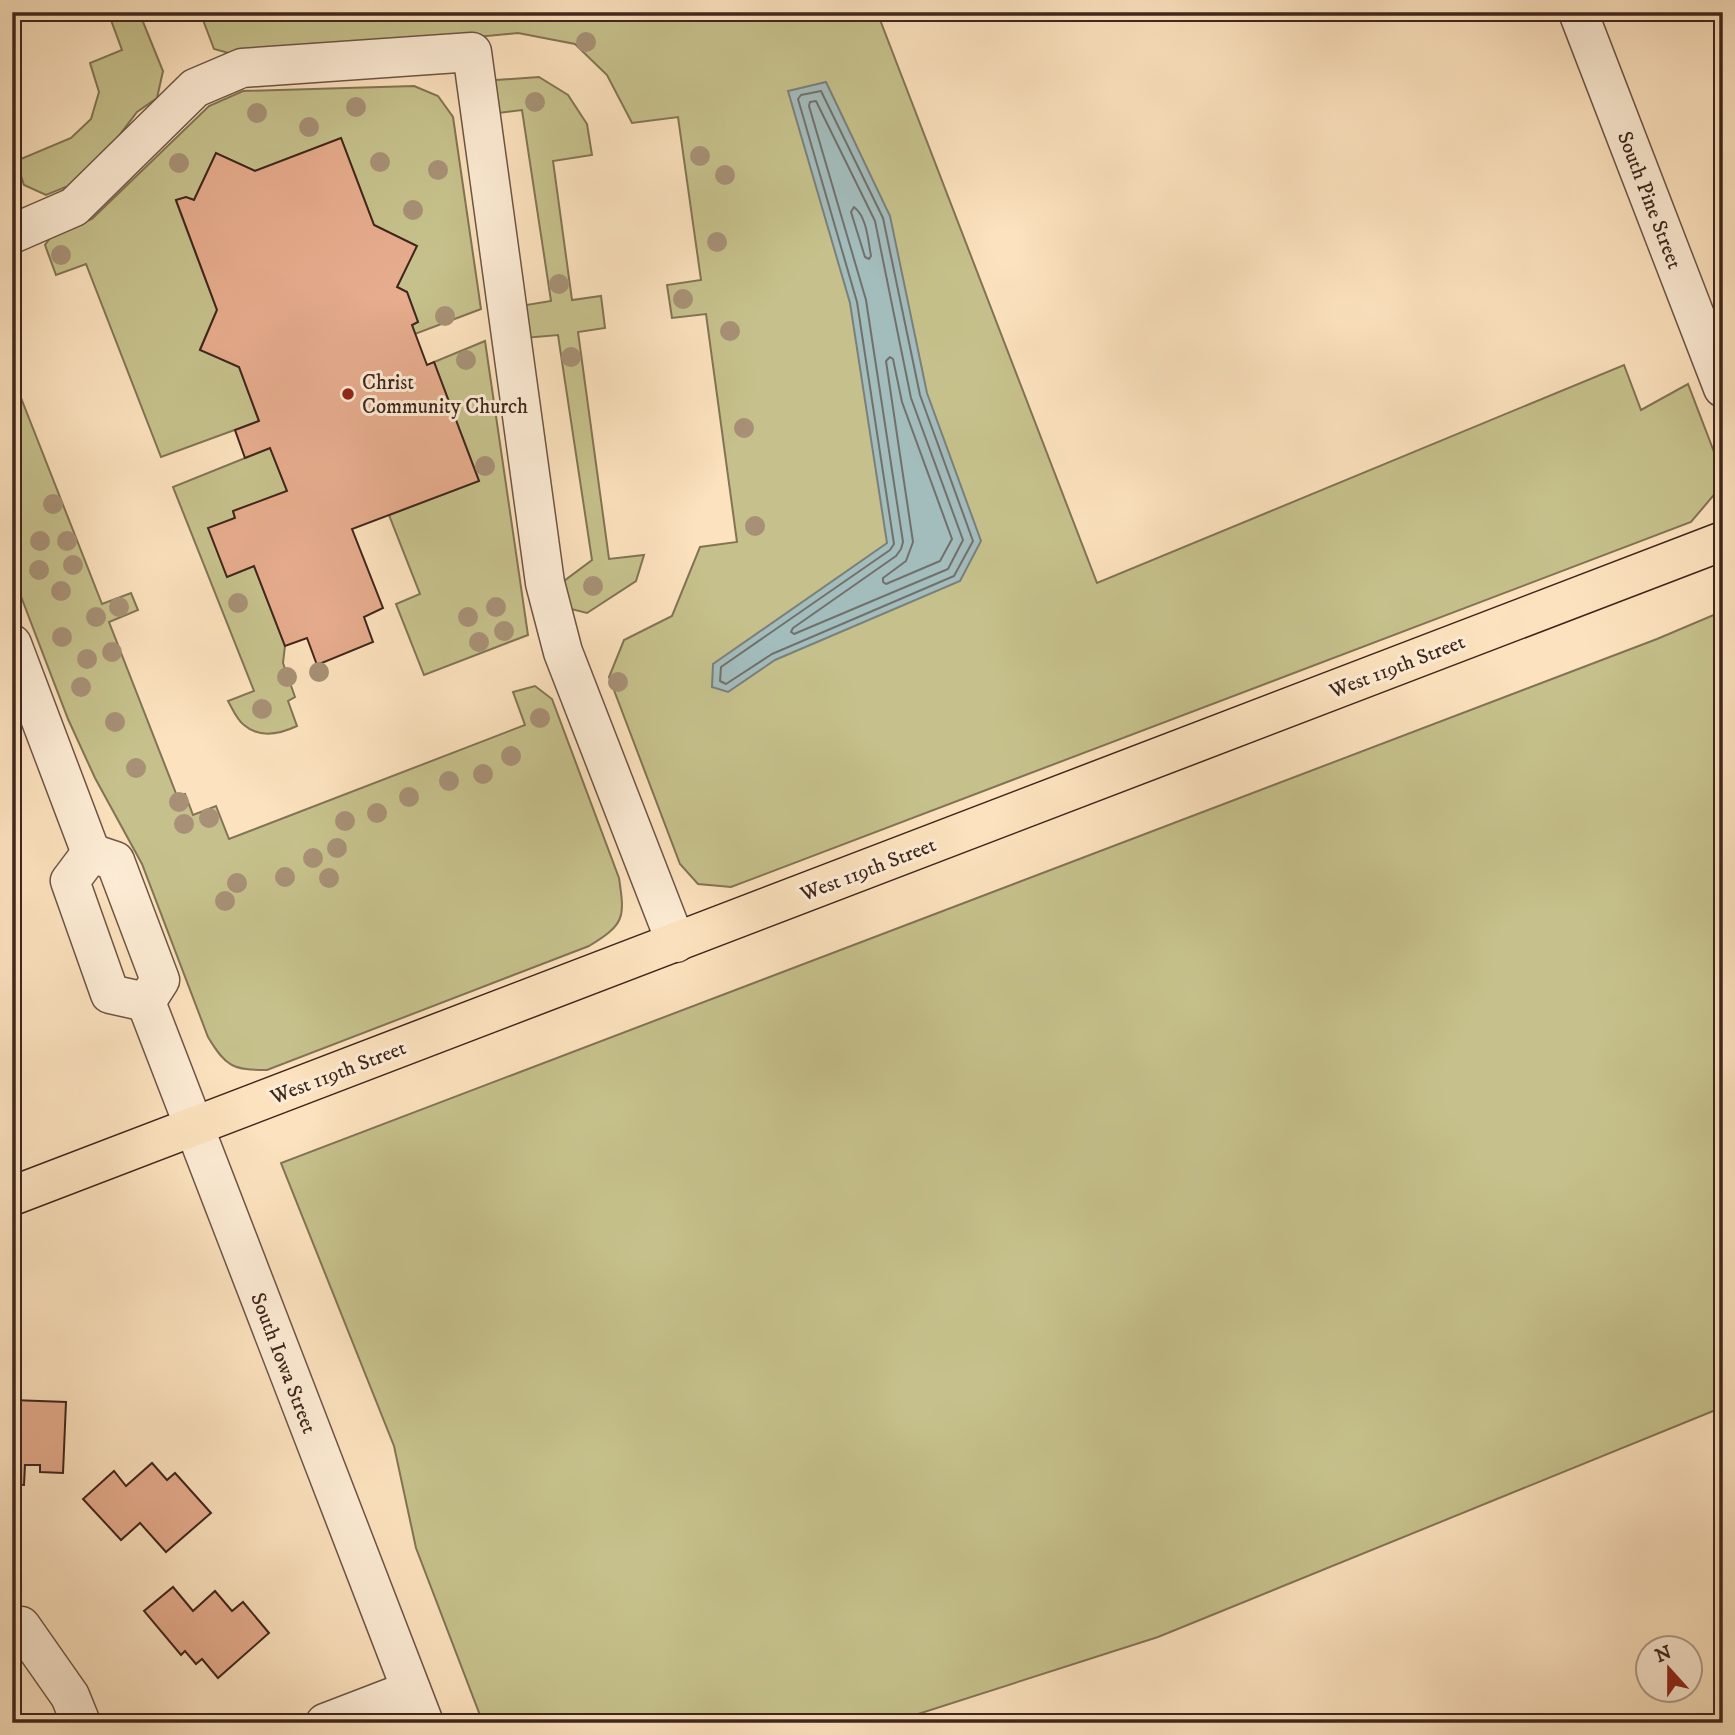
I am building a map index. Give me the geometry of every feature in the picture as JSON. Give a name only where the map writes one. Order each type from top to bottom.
[{"type":"main road","name":"West 119th Street","points":[[12,1196],[1723,541]]},
{"type":"street","name":"South Pine Street","points":[[1578,12],[1723,388]]},
{"type":"street","points":[[12,234],[74,207],[195,88],[242,68],[472,52],[545,583],[563,652],[676,943]]},
{"type":"street","points":[[12,644],[91,853]]},
{"type":"street","points":[[91,853],[115,861],[160,980],[146,1002],[110,994],[70,881],[91,853]]},
{"type":"street","name":"South Iowa Street","points":[[146,1002],[418,1707]]},
{"type":"street","points":[[21,1626],[70,1696],[81,1723]]},
{"type":"street","points":[[325,1723],[418,1707]]},
{"type":"shaded area","points":[[108,12],[139,12],[163,71],[157,98],[137,112],[102,158],[71,185],[46,195],[24,185],[16,161],[71,138],[91,119],[99,92],[90,63],[122,50]]},
{"type":"shaded area","points":[[200,12],[877,12],[1097,583],[1624,365],[1641,410],[1688,384],[1719,465],[1718,490],[1691,522],[731,887],[698,884],[680,864],[609,677],[624,640],[672,616],[700,547],[737,542],[706,314],[672,318],[667,285],[701,280],[678,117],[632,123],[607,75],[575,44],[518,33],[250,59],[214,49]]},
{"type":"shaded area","points":[[539,77],[568,95],[587,124],[592,155],[553,161],[572,300],[601,296],[605,328],[578,332],[609,559],[644,555],[636,581],[587,613],[567,608],[560,584],[592,560],[558,335],[524,338],[520,306],[551,301],[522,110],[491,114],[487,89],[496,80]]},
{"type":"shaded area","points":[[414,86],[438,96],[453,117],[481,309],[415,334],[412,325],[418,322],[407,292],[397,287],[416,246],[374,225],[341,138],[255,171],[216,153],[194,200],[186,197],[176,201],[217,310],[200,349],[239,367],[259,421],[161,457],[86,264],[56,275],[45,245],[53,234],[92,219],[209,106],[243,91]]},
{"type":"shaded area","points":[[485,341],[528,635],[424,675],[396,604],[420,594],[389,515],[479,481],[434,362]]},
{"type":"shaded area","points":[[12,375],[102,604],[131,593],[138,610],[109,622],[177,796],[185,794],[193,815],[216,806],[229,839],[525,725],[513,692],[535,686],[552,699],[619,878],[622,911],[620,919],[610,932],[589,946],[267,1070],[246,1069],[226,1061],[208,1037],[142,864],[95,778],[68,719],[12,573]]},
{"type":"shaded area","points":[[270,448],[287,491],[233,511],[235,518],[209,528],[227,577],[254,566],[285,646],[283,663],[295,697],[288,701],[297,726],[263,734],[244,725],[228,701],[254,691],[173,487]]},
{"type":"shaded area","points":[[1723,611],[1723,1407],[1158,1637],[890,1723],[483,1723],[416,1548],[394,1446],[281,1163],[1657,639]]},
{"type":"water","points":[[826,82],[890,216],[927,393],[981,541],[960,581],[775,660],[728,692],[712,687],[713,664],[887,543],[850,303],[788,91]]},
{"type":"building","name":"Christ Community Church","points":[[341,138],[374,225],[417,246],[397,287],[407,292],[418,322],[412,325],[427,365],[434,362],[479,481],[352,529],[383,608],[364,617],[373,642],[317,665],[307,638],[285,646],[254,566],[227,577],[208,528],[235,518],[233,511],[287,491],[270,448],[245,458],[235,430],[259,421],[239,367],[200,350],[217,310],[176,200],[186,197],[194,200],[216,153],[255,171]]},
{"type":"building","points":[[12,1400],[66,1402],[63,1473],[40,1472],[40,1465],[25,1465],[24,1485],[12,1484]]},
{"type":"building","points":[[152,1463],[167,1480],[175,1473],[211,1513],[166,1552],[140,1523],[121,1540],[83,1499],[114,1471],[126,1486]]},
{"type":"building","points":[[173,1587],[193,1611],[215,1591],[232,1611],[243,1602],[269,1633],[218,1678],[202,1659],[196,1664],[185,1651],[181,1655],[144,1611]]},
{"type":"place","name":"Christ Community Church","points":[[348,394]]}]
